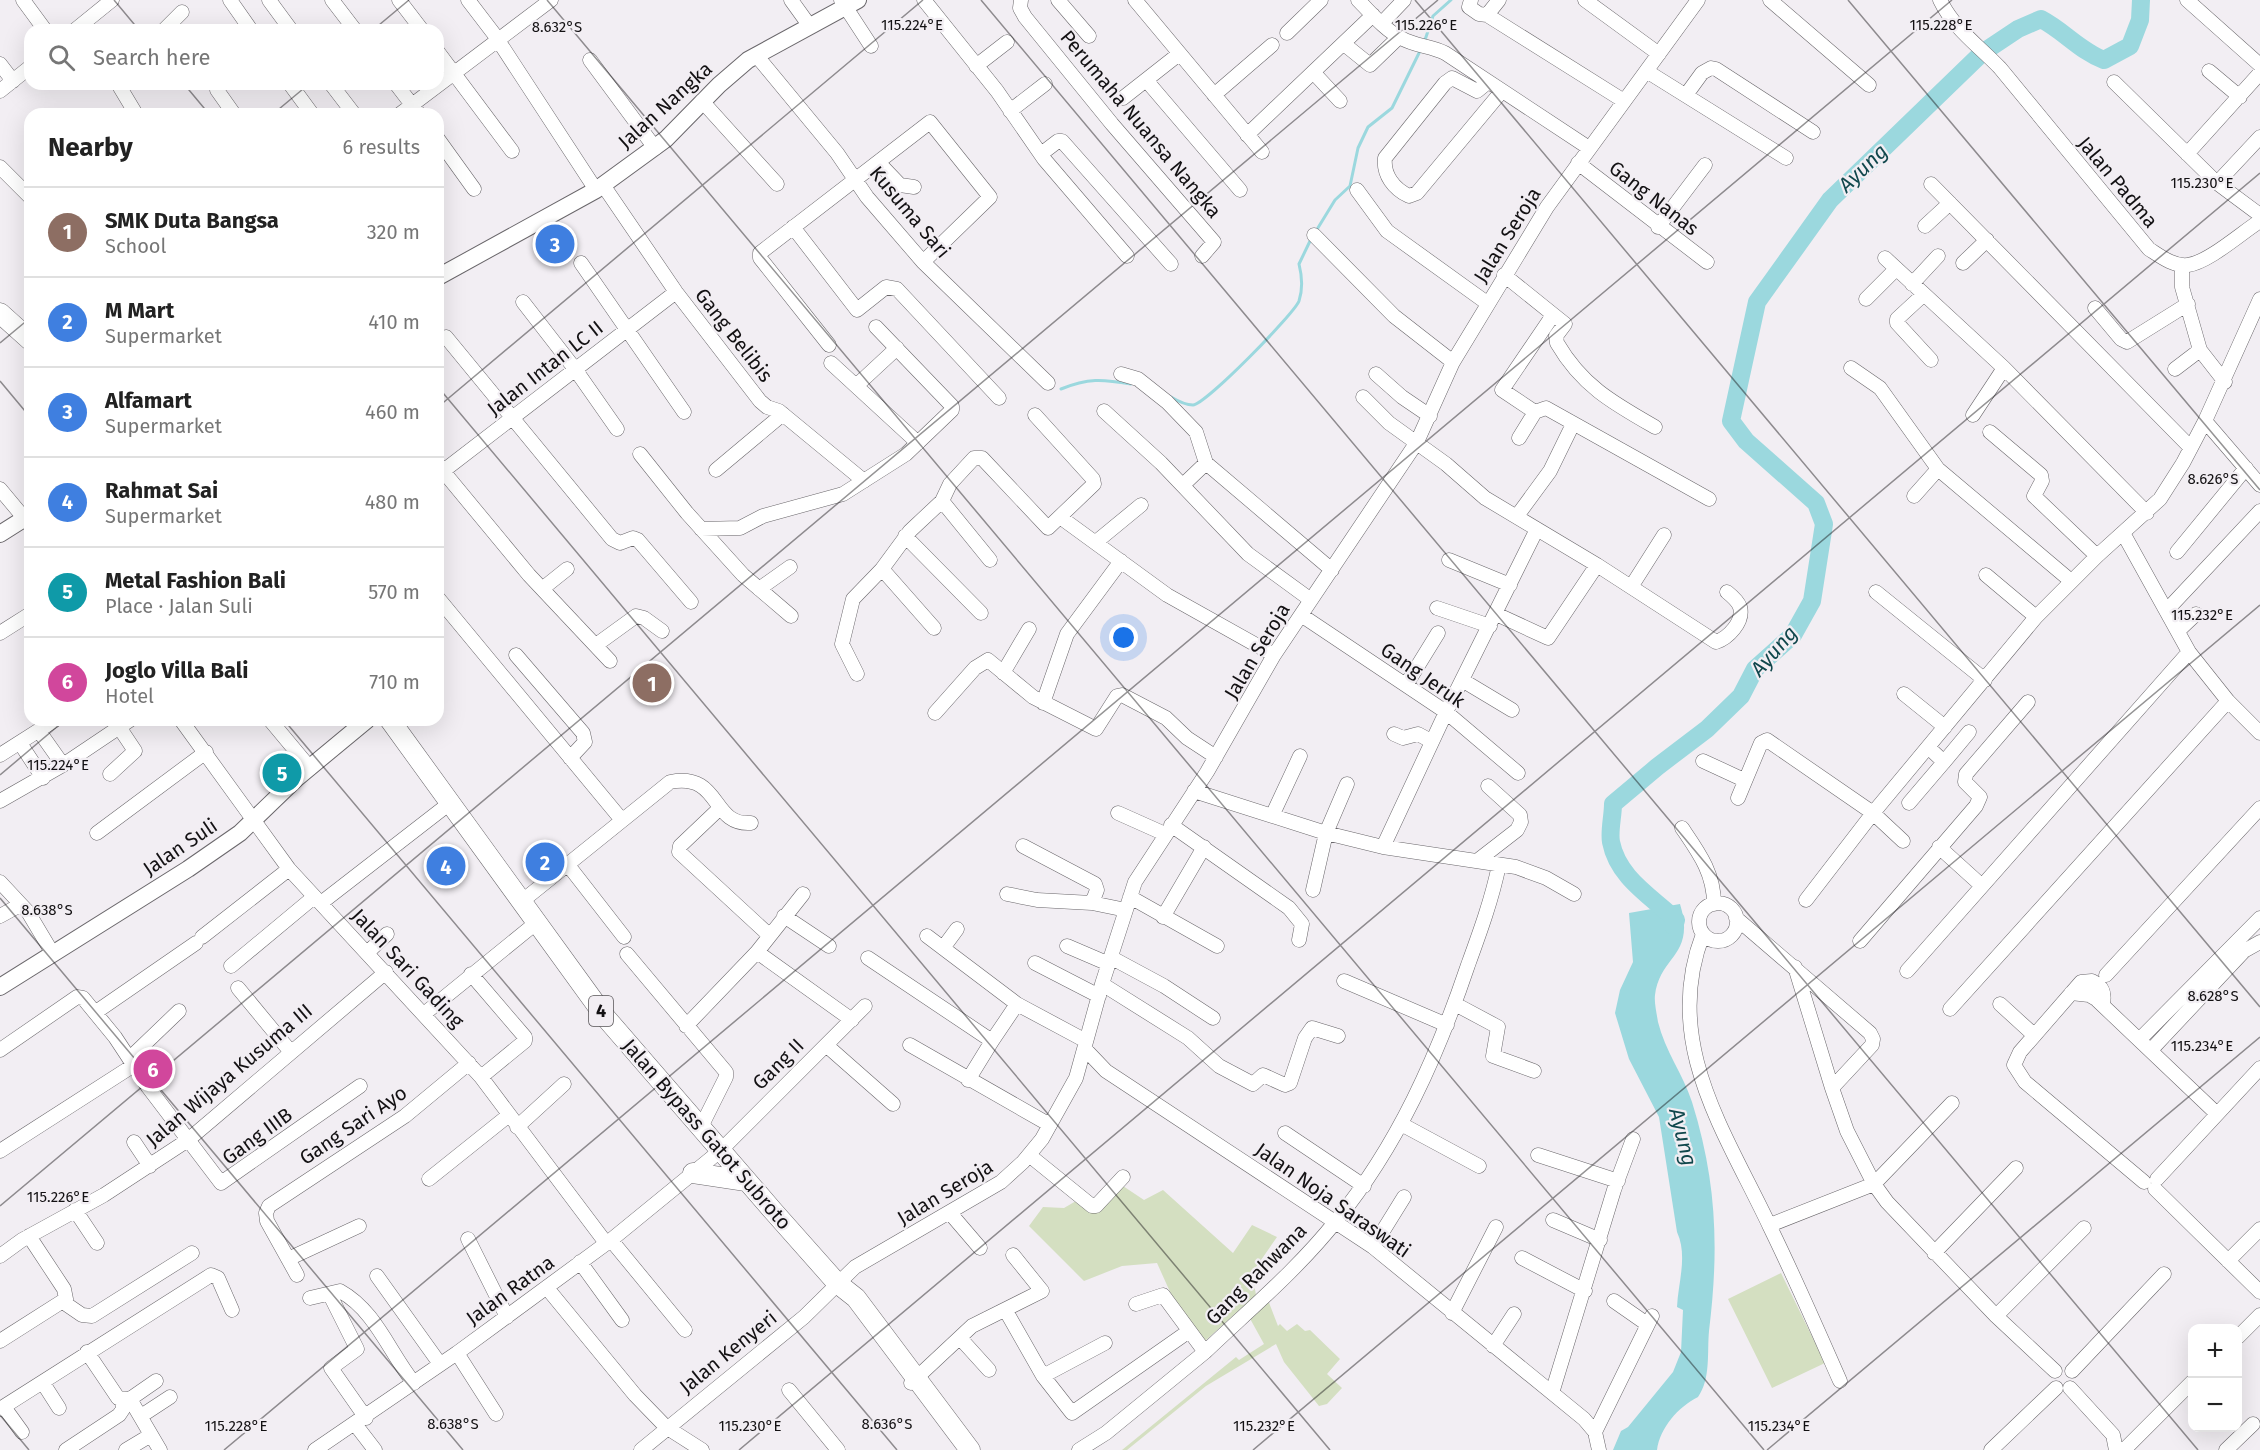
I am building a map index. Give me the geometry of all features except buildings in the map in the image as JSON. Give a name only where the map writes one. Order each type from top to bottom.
[{"type":"highway","points":[[0,313],[24,335]]},
{"type":"highway","name":"Jalan Bypass Gatot Subroto","points":[[394,726],[520,902],[531,927],[700,1129],[716,1154],[746,1181],[837,1283],[856,1298],[960,1450]]},
{"type":"highway","points":[[693,1173],[746,1181]]},
{"type":"highway","name":"Jalan Bypass Gatot Subroto","points":[[914,1380],[970,1450]]},
{"type":"main road","name":"Jalan Nangka","points":[[444,274],[599,187],[655,148],[733,71],[756,55],[848,2]]},
{"type":"main road","points":[[0,534],[24,522]]},
{"type":"main road","name":"Jalan Suli","points":[[0,987],[188,869],[254,821],[310,768],[360,726]]},
{"type":"street","points":[[23,0],[41,24]]},
{"type":"street","points":[[83,24],[110,0]]},
{"type":"street","points":[[230,0],[247,24]]},
{"type":"street","points":[[269,0],[287,24]]},
{"type":"street","points":[[332,0],[350,24]]},
{"type":"street","points":[[399,0],[417,24]]},
{"type":"street","name":"Gang Belibis","points":[[468,0],[498,39],[599,187],[676,292],[764,404],[783,414],[864,481]]},
{"type":"street","points":[[791,0],[809,25]]},
{"type":"street","points":[[924,0],[1041,154],[1127,256]]},
{"type":"street","name":"Perumaha Nuansa Nangka","points":[[1021,0],[1020,8],[1025,17],[1215,243],[1202,256]]},
{"type":"street","points":[[1058,0],[1089,36]]},
{"type":"street","points":[[1135,0],[1262,152]]},
{"type":"street","points":[[1287,33],[1321,0]]},
{"type":"street","points":[[1358,0],[1399,37],[1415,44],[1430,45],[1589,148]]},
{"type":"street","points":[[1247,135],[1344,44],[1404,0]]},
{"type":"street","points":[[1471,0],[1470,8],[1486,15],[1624,101]]},
{"type":"street","points":[[1486,15],[1499,0]]},
{"type":"street","points":[[1585,0],[1659,54]]},
{"type":"street","name":"Jalan Seroja","points":[[837,1283],[861,1263],[1001,1182],[1029,1155],[1050,1125],[1080,1066],[1100,990],[1135,882],[1216,756],[1275,655],[1417,442],[1453,362],[1504,275],[1578,163],[1648,72],[1698,0]]},
{"type":"street","points":[[1770,0],[1864,82]]},
{"type":"street","name":"Jalan Padma","points":[[1940,0],[1954,25],[2000,68],[2149,249],[2182,265]]},
{"type":"street","points":[[2187,0],[2260,65]]},
{"type":"street","points":[[848,2],[871,46]]},
{"type":"street","points":[[444,82],[542,3]]},
{"type":"street","points":[[170,24],[182,12]]},
{"type":"street","points":[[1344,44],[1370,65],[1399,37]]},
{"type":"street","points":[[976,66],[1007,42]]},
{"type":"street","points":[[1214,95],[1272,45]]},
{"type":"street","points":[[1123,98],[1179,54]]},
{"type":"street","name":"Kusuma Sari","points":[[756,55],[856,180],[867,197],[923,262],[1048,383]]},
{"type":"street","points":[[444,60],[512,151]]},
{"type":"street","points":[[590,60],[655,148]]},
{"type":"street","points":[[0,64],[13,81]]},
{"type":"street","points":[[1686,95],[1702,73],[1711,68],[1727,74],[1813,132]]},
{"type":"street","points":[[2209,71],[2240,97]]},
{"type":"street","points":[[0,91],[24,72]]},
{"type":"street","points":[[1314,72],[1340,101]]},
{"type":"street","points":[[1648,72],[1786,158]]},
{"type":"street","points":[[2187,154],[2260,73]]},
{"type":"street","points":[[1488,82],[1477,91],[1452,78],[1445,83],[1385,158],[1386,172],[1396,188],[1408,196],[1417,193],[1502,91]]},
{"type":"street","points":[[1146,80],[1240,190]]},
{"type":"street","points":[[2114,82],[2217,183],[2260,215]]},
{"type":"street","points":[[1010,111],[1045,84]]},
{"type":"street","points":[[122,90],[132,108]]},
{"type":"street","points":[[217,90],[230,108]]},
{"type":"street","points":[[294,90],[308,108]]},
{"type":"street","points":[[336,90],[349,108]]},
{"type":"street","points":[[401,90],[414,108]]},
{"type":"street","points":[[416,108],[436,90]]},
{"type":"street","points":[[702,102],[777,184]]},
{"type":"street","points":[[829,345],[760,258],[760,253],[931,122],[990,196],[923,262]]},
{"type":"street","points":[[2217,183],[2260,137]]},
{"type":"street","points":[[1041,154],[1058,141],[1062,141],[1171,264]]},
{"type":"street","points":[[444,147],[474,189]]},
{"type":"street","points":[[878,162],[900,185],[914,187]]},
{"type":"street","name":"Gang Nanas","points":[[1578,163],[1658,227],[1707,262]]},
{"type":"street","points":[[1658,227],[1705,165]]},
{"type":"street","points":[[0,167],[24,191]]},
{"type":"street","points":[[1931,184],[2191,448]]},
{"type":"street","points":[[1357,190],[1381,226],[1394,238],[1487,303]]},
{"type":"street","points":[[1925,226],[1950,203]]},
{"type":"street","points":[[2224,382],[2200,350],[2182,287],[2182,265],[2196,262],[2260,221]]},
{"type":"street","points":[[793,227],[857,310],[886,287],[897,289],[999,398]]},
{"type":"street","points":[[1314,235],[1394,316],[1453,362]]},
{"type":"street","points":[[1963,263],[1987,240]]},
{"type":"street","points":[[1912,284],[1938,256]]},
{"type":"street","points":[[1885,258],[2004,368],[2147,513]]},
{"type":"street","points":[[581,263],[684,411]]},
{"type":"street","points":[[1866,299],[1896,269]]},
{"type":"street","points":[[1504,275],[1564,324],[1556,336],[1557,343],[1580,376],[1603,396],[1655,427]]},
{"type":"street","name":"Jalan Intan LC II","points":[[444,467],[514,419],[625,329],[676,292]]},
{"type":"street","points":[[1923,295],[1901,316],[1897,323],[1931,360]]},
{"type":"street","points":[[1806,900],[1873,813],[2036,617],[2097,556],[2147,513],[2174,479],[2224,382],[2260,298]]},
{"type":"street","points":[[523,302],[575,369],[617,429]]},
{"type":"street","points":[[2095,308],[2121,339],[2127,342],[2188,304]]},
{"type":"street","points":[[1535,412],[1502,390],[1553,315]]},
{"type":"street","points":[[701,529],[740,528],[763,516],[843,494],[884,470],[918,443],[953,408],[876,327]]},
{"type":"street","points":[[446,337],[612,539],[620,543],[636,538],[691,602]]},
{"type":"street","points":[[856,386],[897,348]]},
{"type":"street","points":[[2175,369],[2200,350]]},
{"type":"street","points":[[831,363],[918,443]]},
{"type":"street","points":[[1851,368],[1880,388],[1938,469],[2072,580]]},
{"type":"street","points":[[1974,416],[2004,368]]},
{"type":"street","points":[[1121,374],[1147,385],[1192,428],[1206,463],[1332,570]]},
{"type":"street","points":[[1376,374],[1430,416]]},
{"type":"street","points":[[1363,397],[1389,423],[1417,442],[1485,498],[1597,565],[1716,642],[1730,634],[1740,617],[1741,609],[1738,602],[1727,592]]},
{"type":"street","points":[[1519,438],[1535,412],[1546,408],[1709,499]]},
{"type":"street","points":[[1104,411],[1183,485],[1248,554],[1311,600]]},
{"type":"street","points":[[716,470],[783,414]]},
{"type":"street","points":[[856,674],[842,644],[848,612],[855,596],[882,569],[905,536],[942,501],[950,484],[974,458],[981,457],[1047,528],[1060,518],[1095,481],[1035,415]]},
{"type":"street","points":[[2205,421],[2260,485]]},
{"type":"street","points":[[1517,516],[1550,471],[1573,424]]},
{"type":"street","points":[[1990,432],[2041,475],[2042,481],[2034,496],[2097,556]]},
{"type":"street","points":[[640,454],[701,529],[759,589],[791,616]]},
{"type":"street","points":[[1183,485],[1206,463]]},
{"type":"street","points":[[2177,552],[2246,468]]},
{"type":"street","points":[[1914,496],[1938,469]]},
{"type":"street","points":[[444,475],[542,589],[610,661]]},
{"type":"street","points":[[0,489],[24,516]]},
{"type":"street","points":[[942,501],[990,560]]},
{"type":"street","points":[[1096,542],[1141,505]]},
{"type":"street","points":[[2167,610],[2260,511]]},
{"type":"street","points":[[1060,518],[1096,542],[1167,596],[1275,655]]},
{"type":"street","points":[[1383,847],[1431,741],[1538,530]]},
{"type":"street","points":[[2123,533],[2188,652],[2228,701],[2260,733]]},
{"type":"street","points":[[1631,587],[1664,535]]},
{"type":"street","points":[[905,536],[981,613]]},
{"type":"street","points":[[1449,560],[1510,585]]},
{"type":"street","points":[[1044,703],[1067,634],[1121,561]]},
{"type":"street","points":[[1437,608],[1493,620],[1548,638],[1597,565]]},
{"type":"street","points":[[759,589],[790,567]]},
{"type":"street","points":[[542,589],[567,569]]},
{"type":"street","points":[[882,569],[934,628]]},
{"type":"street","points":[[1986,575],[2036,617]]},
{"type":"street","points":[[1876,592],[1985,680]]},
{"type":"street","points":[[444,605],[621,819]]},
{"type":"street","points":[[2178,631],[2196,614]]},
{"type":"street","name":"Gang Jeruk","points":[[1301,615],[1446,712],[1518,773]]},
{"type":"street","points":[[596,645],[636,616],[644,618],[662,631]]},
{"type":"street","points":[[0,633],[24,618]]},
{"type":"street","points":[[1003,673],[1029,629]]},
{"type":"street","points":[[1406,685],[1438,633]]},
{"type":"street","points":[[1907,971],[2188,652]]},
{"type":"street","points":[[516,655],[583,733],[585,742],[570,758]]},
{"type":"street","points":[[936,714],[982,661],[990,660],[1003,673],[1044,703],[1096,729],[1117,696],[1122,695],[1166,718],[1187,738],[1216,756]]},
{"type":"street","points":[[1462,680],[1512,710]]},
{"type":"street","points":[[1904,693],[1945,727]]},
{"type":"street","points":[[1950,1009],[2228,701]]},
{"type":"street","points":[[1860,941],[1980,801],[1965,782],[1966,774],[2028,702]]},
{"type":"street","points":[[0,755],[46,726]]},
{"type":"street","points":[[0,801],[43,778],[121,726]]},
{"type":"street","points":[[110,774],[135,751],[125,726]]},
{"type":"street","name":"Jalan Sari Gading","points":[[186,726],[289,869],[481,1077],[513,1121],[609,1241],[684,1330]]},
{"type":"street","points":[[275,726],[310,768]]},
{"type":"street","points":[[39,731],[63,765]]},
{"type":"street","points":[[1908,803],[1970,732]]},
{"type":"street","points":[[1394,734],[1403,738],[1419,734],[1431,741]]},
{"type":"street","points":[[1738,798],[1761,743],[1767,741],[1873,813],[1903,841]]},
{"type":"street","points":[[20,743],[43,778]]},
{"type":"street","points":[[1928,747],[1944,762]]},
{"type":"street","points":[[97,834],[206,752]]},
{"type":"street","points":[[1272,816],[1300,756]]},
{"type":"street","points":[[1703,760],[1744,780]]},
{"type":"street","points":[[520,902],[568,866],[621,819],[666,784],[680,780],[694,781],[701,785],[720,808],[738,822],[751,823]]},
{"type":"street","points":[[1312,890],[1326,833],[1347,784]]},
{"type":"street","points":[[1477,861],[1517,830],[1521,822],[1520,815],[1488,786]]},
{"type":"street","points":[[1194,791],[1326,833],[1383,847],[1516,867],[1546,878],[1574,894]]},
{"type":"street","points":[[231,966],[450,803]]},
{"type":"street","points":[[720,808],[680,846],[679,852],[770,935]]},
{"type":"street","points":[[2106,975],[2260,808]]},
{"type":"street","points":[[1118,813],[1168,830],[1204,847],[1258,884],[1294,913],[1302,924],[1299,940]]},
{"type":"street","points":[[1682,828],[1709,870],[1714,888],[1714,904]]},
{"type":"street","points":[[1023,846],[1095,884],[1097,890],[1092,903]]},
{"type":"street","points":[[1163,916],[1204,847]]},
{"type":"street","points":[[1939,847],[1981,885]]},
{"type":"street","name":"Gang Rahwana","points":[[1079,1450],[1106,1433],[1204,1352],[1268,1293],[1335,1223],[1364,1186],[1401,1124],[1447,1026],[1499,865]]},
{"type":"street","points":[[568,866],[624,937]]},
{"type":"street","points":[[0,1050],[78,997],[83,998],[96,1012],[199,940],[289,869]]},
{"type":"street","points":[[0,882],[33,919],[53,954]]},
{"type":"street","points":[[686,1026],[757,951],[803,894]]},
{"type":"street","points":[[1007,894],[1037,900],[1128,904],[1163,916],[1217,946]]},
{"type":"street","points":[[1833,1088],[1866,1051],[1873,1039],[1851,1014],[1736,918],[1728,906],[1714,904],[1704,909],[1699,919],[1703,934],[1690,973],[1692,1025],[1700,1075],[1712,1112],[1770,1225],[1840,1381]]},
{"type":"street","points":[[0,916],[20,905]]},
{"type":"street","points":[[784,916],[829,946]]},
{"type":"street","points":[[1703,934],[1713,941],[1724,940],[1736,929],[1736,918]]},
{"type":"street","points":[[2151,1050],[2239,947],[2260,918]]},
{"type":"street","points":[[424,1014],[531,927]]},
{"type":"street","points":[[943,948],[957,929]]},
{"type":"street","points":[[368,952],[387,934]]},
{"type":"street","name":"Jalan Noja Saraswati","points":[[927,936],[1017,1004],[1086,1045],[1106,1071],[1373,1247],[1584,1419],[1595,1432]]},
{"type":"street","points":[[2140,1039],[2239,947],[2260,942]]},
{"type":"street","points":[[1067,946],[1110,961],[1164,986],[1213,1018]]},
{"type":"street","points":[[757,951],[852,1020]]},
{"type":"street","points":[[627,954],[727,1074],[700,1129]]},
{"type":"street","points":[[868,958],[992,1041]]},
{"type":"street","points":[[1035,963],[1100,990],[1188,1038],[1219,1066],[1252,1084],[1263,1075],[1285,1085],[1290,1083],[1305,1038],[1312,1028],[1338,1036]]},
{"type":"street","points":[[1795,966],[1847,1131],[1874,1184],[1899,1217],[1996,1316],[2055,1371]]},
{"type":"street","name":"Jalan Wijaya Kusuma III","points":[[0,1256],[29,1236],[150,1166],[188,1140],[290,1051],[386,972]]},
{"type":"street","points":[[471,974],[525,1037],[525,1041],[481,1077]]},
{"type":"street","points":[[1344,981],[1447,1026]]},
{"type":"street","points":[[238,988],[290,1051]]},
{"type":"street","points":[[2216,1113],[2103,1004],[2089,995],[2071,993],[2015,1059],[2014,1065],[2020,1076],[2152,1183],[2260,1292]]},
{"type":"street","points":[[968,1080],[1017,1004]]},
{"type":"street","points":[[1455,1004],[1498,1027],[1493,1056],[1534,1071]]},
{"type":"street","points":[[2000,1004],[2034,1035]]},
{"type":"street","name":"Gang II","points":[[716,1154],[865,1006]]},
{"type":"street","points":[[0,1151],[132,1062],[179,1011]]},
{"type":"street","name":"Gang IIIB","points":[[96,1012],[218,1182],[225,1183],[360,1086]]},
{"type":"street","points":[[826,1045],[893,1104]]},
{"type":"street","points":[[910,1045],[1050,1125]]},
{"type":"street","name":"Gang Sari Ayo","points":[[288,1259],[267,1221],[266,1213],[276,1201],[405,1116],[469,1063]]},
{"type":"street","name":"Jalan Noja Saraswati","points":[[1080,1066],[1106,1071]]},
{"type":"street","points":[[2152,1183],[2260,1068]]},
{"type":"street","points":[[429,1179],[564,1084]]},
{"type":"street","points":[[1770,1225],[1874,1184],[1952,1103]]},
{"type":"street","points":[[1401,1124],[1479,1166]]},
{"type":"street","points":[[1285,1133],[1364,1186]]},
{"type":"street","points":[[1552,1393],[1633,1139]]},
{"type":"street","points":[[134,1142],[150,1166]]},
{"type":"street","name":"Jalan Ratna","points":[[315,1450],[336,1445],[360,1421],[547,1288],[716,1154]]},
{"type":"street","points":[[1029,1155],[1092,1206],[1096,1206],[1123,1178]]},
{"type":"street","points":[[1538,1155],[1618,1181]]},
{"type":"street","points":[[1934,1253],[2016,1168]]},
{"type":"street","points":[[1373,1247],[1404,1197]]},
{"type":"street","points":[[75,1210],[97,1244]]},
{"type":"street","points":[[950,1213],[980,1248]]},
{"type":"street","points":[[1553,1220],[1600,1240]]},
{"type":"street","points":[[297,1275],[288,1259],[359,1226]]},
{"type":"street","points":[[1452,1313],[1496,1227]]},
{"type":"street","points":[[1996,1316],[2084,1228]]},
{"type":"street","points":[[2228,1261],[2260,1229]]},
{"type":"street","points":[[0,1341],[66,1299],[64,1289],[29,1236]]},
{"type":"street","points":[[468,1239],[507,1317]]},
{"type":"street","points":[[63,1302],[82,1316],[92,1316],[192,1253]]},
{"type":"street","points":[[914,1380],[972,1326],[1040,1293],[1042,1288],[1014,1255]]},
{"type":"street","points":[[1522,1258],[1585,1291]]},
{"type":"street","points":[[580,1262],[622,1320]]},
{"type":"street","points":[[2072,1371],[2164,1274]]},
{"type":"street","points":[[22,1432],[2,1408],[211,1275],[218,1278],[232,1310]]},
{"type":"street","points":[[377,1276],[440,1365]]},
{"type":"street","name":"Jalan Kenyeri","points":[[641,1450],[666,1427],[804,1317],[837,1283]]},
{"type":"street","points":[[547,1288],[603,1359],[666,1427],[702,1450]]},
{"type":"street","points":[[310,1298],[340,1291],[351,1297],[382,1332],[395,1358],[414,1383]]},
{"type":"street","name":"Gang Rahwana","points":[[1136,1304],[1163,1295],[1204,1352]]},
{"type":"street","points":[[332,1299],[357,1349],[331,1368],[375,1450]]},
{"type":"street","points":[[1599,1450],[1595,1432],[1650,1320],[1614,1301]]},
{"type":"street","points":[[1006,1311],[1042,1376],[1072,1413],[1182,1336]]},
{"type":"street","points":[[1493,1346],[1514,1314]]},
{"type":"street","points":[[2242,1333],[2260,1315]]},
{"type":"street","points":[[960,1338],[989,1370]]},
{"type":"street","points":[[1042,1376],[1105,1343]]},
{"type":"street","points":[[87,1352],[114,1395],[126,1399],[141,1416],[160,1450]]},
{"type":"street","points":[[457,1353],[496,1414]]},
{"type":"street","points":[[2072,1371],[2061,1368],[2055,1371],[2051,1378],[2112,1435],[2129,1445],[2188,1387]]},
{"type":"street","points":[[1991,1450],[2074,1378],[2072,1371]]},
{"type":"street","points":[[66,1450],[119,1415],[126,1399],[156,1381]]},
{"type":"street","points":[[42,1383],[59,1408]]},
{"type":"street","points":[[789,1390],[838,1450]]},
{"type":"street","points":[[141,1416],[170,1397]]},
{"type":"street","points":[[2226,1450],[2253,1424]]},
{"type":"street","points":[[126,1450],[151,1435]]},
{"type":"street","points":[[2112,1435],[2116,1450]]},
{"type":"green space","points":[[1123,1186],[1144,1200],[1163,1190],[1233,1253],[1252,1225],[1277,1237],[1252,1273],[1256,1295],[1205,1341],[1176,1305],[1157,1263],[1122,1266],[1084,1281],[1029,1226],[1043,1207],[1064,1208],[1076,1201],[1096,1213]]},
{"type":"green space","points":[[1781,1273],[1825,1363],[1772,1388],[1728,1299]]},
{"type":"green space","points":[[1268,1300],[1278,1326],[1280,1324],[1287,1331],[1297,1324],[1305,1331],[1310,1330],[1340,1359],[1327,1374],[1342,1388],[1327,1404],[1319,1406],[1284,1362],[1276,1344],[1206,1386],[1127,1450],[1122,1450],[1236,1357],[1239,1360],[1264,1344],[1248,1315]]},
{"type":"water","points":[[1680,904],[1684,935],[1658,982],[1655,1002],[1661,1033],[1692,1102],[1707,1160],[1711,1188],[1715,1244],[1707,1374],[1698,1397],[1677,1412],[1666,1426],[1657,1450],[1613,1450],[1621,1431],[1628,1427],[1673,1372],[1681,1352],[1683,1310],[1677,1307],[1682,1250],[1677,1232],[1659,1117],[1629,1059],[1615,1013],[1620,990],[1633,962],[1629,913]]},
{"type":"waterway","points":[[1424,43],[1433,16],[1451,0]]},
{"type":"waterway","name":"Ayung","points":[[1674,927],[1676,920],[1637,886],[1615,855],[1611,842],[1613,804],[1707,729],[1741,696],[1755,669],[1793,635],[1812,601],[1824,524],[1816,503],[1746,441],[1731,421],[1757,302],[1830,200],[1982,53],[2018,29],[2041,19],[2104,60],[2130,46],[2140,20],[2141,0]]},
{"type":"waterway","points":[[1316,231],[1335,200],[1350,186],[1358,148],[1368,127],[1392,108],[1421,49]]},
{"type":"waterway","points":[[1171,397],[1190,405],[1201,401],[1249,358],[1282,323],[1299,301],[1302,282],[1299,264],[1311,239]]},
{"type":"waterway","points":[[1061,389],[1095,380],[1131,384]]},
{"type":"place","name":"Alfamart","points":[[555,244]]},
{"type":"place","name":"SMK Duta Bangsa","points":[[652,683]]},
{"type":"place","name":"Metal Fashion Bali","points":[[282,773]]},
{"type":"place","name":"M Mart","points":[[545,862]]},
{"type":"place","name":"Rahmat Sai","points":[[446,866]]},
{"type":"place","name":"Joglo Villa Bali","points":[[153,1069]]}]
